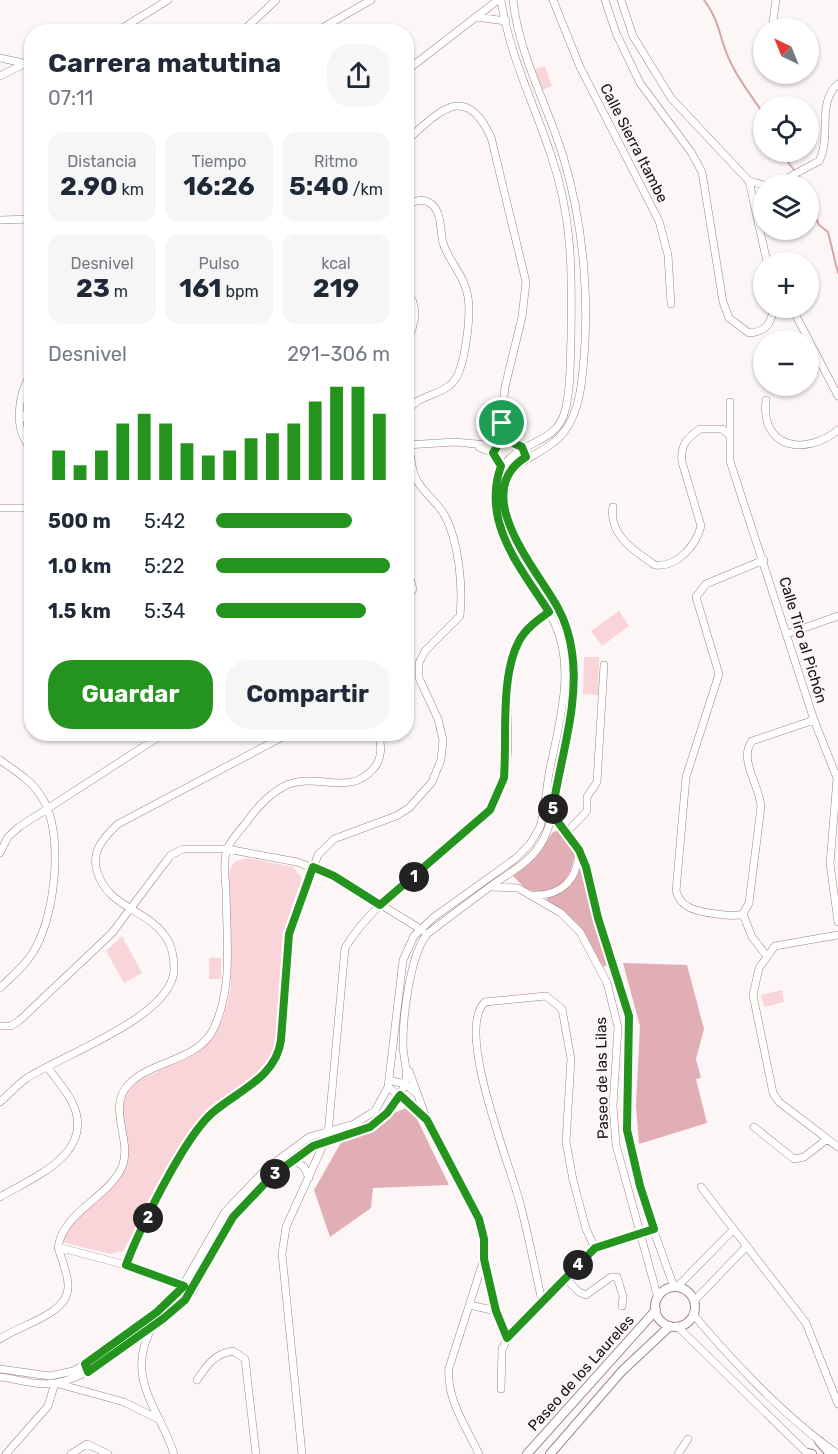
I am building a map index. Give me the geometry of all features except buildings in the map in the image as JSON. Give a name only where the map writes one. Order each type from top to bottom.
[{"type":"main road","points":[[675,1287],[688,1292],[694,1301],[693,1314],[684,1324],[674,1326],[660,1320],[656,1310],[658,1298],[662,1293],[675,1287]]},
{"type":"main road","name":"Paseo de los Laureles","points":[[526,1454],[656,1310]]},
{"type":"main road","name":"Paseo de los Laureles","points":[[550,1454],[622,1371],[674,1326]]},
{"type":"main road","points":[[610,1361],[622,1371]]},
{"type":"main road","points":[[819,1441],[830,1454]]},
{"type":"street","points":[[129,24],[168,0]]},
{"type":"street","points":[[250,24],[276,0]]},
{"type":"street","points":[[329,24],[371,0]]},
{"type":"street","points":[[414,65],[499,0],[504,21],[552,156],[562,193],[573,260],[570,355],[565,412],[548,435],[522,447],[501,466],[495,502],[500,528],[512,555],[549,612],[562,645],[564,688],[544,813],[538,832],[505,872],[489,888],[427,934],[412,962],[403,1041],[408,1068],[427,1120],[479,1219],[484,1239],[484,1259],[496,1311],[507,1338]]},
{"type":"street","points":[[0,1369],[51,1376],[86,1368],[157,1312],[184,1286],[213,1230],[246,1189],[294,1146],[329,1130],[354,1124],[370,1115],[380,1105],[389,1084],[403,960],[419,928],[537,849],[546,836],[571,713],[572,649],[556,605],[520,551],[509,525],[504,502],[507,480],[512,470],[526,457],[554,442],[564,433],[574,415],[581,388],[584,260],[581,236],[562,155],[519,38],[513,0]]},
{"type":"street","name":"Calle Sierra Itambe","points":[[553,0],[579,67],[659,221],[668,255],[671,304]]},
{"type":"street","points":[[606,0],[616,33],[640,83],[691,152],[702,172],[723,302],[729,318],[749,333],[759,332],[769,325],[771,318]]},
{"type":"street","points":[[621,0],[633,36],[671,98],[749,182],[753,198]]},
{"type":"street","points":[[773,18],[776,0]]},
{"type":"street","points":[[476,17],[504,21],[516,20]]},
{"type":"street","points":[[0,58],[23,63]]},
{"type":"street","points":[[0,76],[23,63]]},
{"type":"street","points":[[798,174],[819,161],[824,152],[828,101],[838,84]]},
{"type":"street","points":[[414,134],[444,110],[459,105],[477,113],[491,137],[526,282],[522,317],[505,387],[499,443],[493,453]]},
{"type":"street","points":[[749,182],[753,183]]},
{"type":"street","points":[[414,202],[427,201],[434,206],[438,213],[443,243],[464,283],[469,298],[463,358],[455,381],[441,393],[418,400],[414,404]]},
{"type":"street","points":[[0,220],[24,219]]},
{"type":"street","points":[[414,302],[416,314],[414,320]]},
{"type":"street","points":[[797,318],[838,396]]},
{"type":"street","points":[[24,388],[20,396],[21,430],[24,436]]},
{"type":"street","points":[[766,400],[767,426],[774,437],[782,442],[811,444],[838,430]]},
{"type":"street","name":"Calle Tiro al Pichón","points":[[730,402],[728,434],[730,461],[764,560],[813,720],[838,778],[830,864],[838,922]]},
{"type":"street","points":[[20,413],[24,417]]},
{"type":"street","points":[[502,423],[509,441]]},
{"type":"street","points":[[613,507],[613,525],[624,541],[655,565],[672,563],[693,544],[701,526],[682,462],[681,451],[684,442],[700,429],[712,428],[728,434]]},
{"type":"street","points":[[414,444],[509,441],[522,447],[526,457]]},
{"type":"street","points":[[474,444],[493,453],[501,466],[512,470]]},
{"type":"street","points":[[126,1265],[196,1131],[220,1107],[259,1079],[277,1056],[281,1040],[289,934],[313,867],[325,846],[334,839],[396,816],[409,808],[432,782],[441,760],[443,740],[438,719],[419,678],[419,663],[425,651],[460,616],[461,602],[455,547],[448,526],[443,513],[420,486],[414,474]]},
{"type":"street","points":[[0,508],[24,508]]},
{"type":"street","points":[[764,560],[706,584],[696,597],[719,674],[686,777],[676,891],[682,903],[690,909],[735,916],[743,914],[749,903],[761,807],[761,798],[746,756],[747,747],[752,741],[813,720]]},
{"type":"street","points":[[302,1454],[282,1254],[286,1227],[329,1130],[345,948],[353,934],[380,905],[490,810],[504,778],[508,679],[515,650],[529,628],[556,605]]},
{"type":"street","points":[[787,634],[838,616]]},
{"type":"street","points":[[567,832],[587,812],[587,797],[597,782],[604,665]]},
{"type":"street","points":[[0,853],[8,837],[48,807],[152,741]]},
{"type":"street","points":[[0,1102],[25,1079],[136,1018],[154,1005],[167,989],[174,974],[174,957],[167,939],[111,897],[100,883],[95,866],[97,849],[105,836],[118,824],[275,741]]},
{"type":"street","points":[[0,1339],[14,1329],[52,1313],[65,1301],[68,1284],[58,1247],[65,1228],[112,1181],[122,1165],[125,1153],[119,1104],[127,1085],[202,1044],[218,1020],[227,985],[227,849],[261,805],[287,785],[309,781],[341,785],[354,783],[368,776],[377,764],[380,753],[379,741]]},
{"type":"street","points":[[0,988],[26,961],[45,927],[56,838],[48,807],[35,788],[2,763]]},
{"type":"street","name":"Paseo de las Lilas","points":[[552,814],[579,850],[629,1016],[627,1130],[640,1186],[675,1287]]},
{"type":"street","points":[[0,1026],[11,1026],[20,1020],[112,933],[171,855],[183,849],[227,849],[313,867],[334,876],[427,934]]},
{"type":"street","points":[[532,895],[551,894],[566,885],[576,871],[579,850]]},
{"type":"street","name":"Paseo de las Lilas","points":[[505,872],[523,890]]},
{"type":"street","name":"Paseo de las Lilas","points":[[489,888],[508,886],[523,890],[561,913],[574,926],[587,945],[610,990],[618,1028],[614,1131],[621,1168],[658,1298]]},
{"type":"street","points":[[743,914],[752,937],[766,955]]},
{"type":"street","points":[[838,935],[775,946],[766,955],[757,975],[753,995],[773,1094],[779,1102],[838,1147]]},
{"type":"street","points":[[542,1301],[521,1207],[484,1096],[476,1014],[485,1002],[546,996],[562,1009],[571,1059],[566,1142],[578,1200],[586,1229],[595,1248]]},
{"type":"street","points":[[0,1197],[56,1165],[73,1144],[77,1130],[75,1110],[48,1068]]},
{"type":"street","points":[[6,1454],[48,1406],[55,1383],[86,1368],[152,1327],[192,1291],[233,1217],[272,1176],[293,1159],[326,1141],[370,1127],[387,1113],[400,1095],[408,1068]]},
{"type":"street","points":[[389,1084],[405,1084],[419,1098]]},
{"type":"street","points":[[389,1084],[427,1120]]},
{"type":"street","points":[[754,1127],[794,1159],[804,1157],[826,1140]]},
{"type":"street","points":[[293,1159],[304,1167],[309,1178]]},
{"type":"street","points":[[701,1187],[806,1323],[838,1404]]},
{"type":"street","points":[[501,1389],[500,1360],[507,1338],[542,1301],[595,1248],[654,1229]]},
{"type":"street","points":[[675,1287],[733,1230]]},
{"type":"street","points":[[694,1301],[747,1246]]},
{"type":"street","points":[[58,1247],[126,1265],[184,1286]]},
{"type":"street","points":[[479,1454],[450,1394],[448,1381],[449,1368],[484,1259]]},
{"type":"street","points":[[565,1278],[579,1292],[586,1295],[611,1277],[617,1277],[624,1296],[622,1306]]},
{"type":"street","points":[[470,1305],[496,1311]]},
{"type":"street","points":[[693,1314],[733,1360],[819,1441],[838,1454]]},
{"type":"street","points":[[674,1326],[806,1453]]},
{"type":"street","points":[[152,1327],[144,1352],[143,1374],[146,1397],[170,1441],[174,1454]]},
{"type":"street","points":[[197,1380],[214,1358],[222,1353],[233,1352],[245,1359],[256,1454]]},
{"type":"street","points":[[0,1377],[55,1383],[124,1402],[156,1418]]},
{"type":"street","points":[[678,1454],[688,1439]]},
{"type":"street","points":[[70,1454],[87,1444],[108,1454]]},
{"type":"shaded area","points":[[545,66],[552,86],[542,90],[535,69]]},
{"type":"shaded area","points":[[619,611],[629,626],[602,646],[591,631]]},
{"type":"shaded area","points":[[584,657],[599,657],[598,695],[583,694]]},
{"type":"shaded area","points":[[559,830],[575,850],[567,878],[555,889],[537,891],[526,889],[512,875],[535,858],[553,832]]},
{"type":"shaded area","points":[[247,858],[293,867],[302,878],[283,933],[276,1039],[270,1058],[255,1075],[216,1103],[191,1128],[123,1251],[110,1254],[62,1242],[75,1221],[112,1186],[126,1166],[128,1147],[123,1107],[124,1098],[129,1090],[134,1084],[198,1050],[208,1042],[222,1021],[231,986],[229,872],[234,862]]},
{"type":"shaded area","points":[[580,868],[608,965],[603,967],[577,923],[546,899],[570,886]]},
{"type":"shaded area","points":[[122,936],[142,973],[124,983],[106,951]]},
{"type":"shaded area","points":[[209,958],[221,958],[221,979],[209,979]]},
{"type":"shaded area","points":[[623,963],[687,965],[704,1029],[696,1059],[701,1078],[696,1079],[707,1123],[639,1144],[636,1106],[640,1026]]},
{"type":"shaded area","points":[[782,990],[784,1002],[764,1007],[761,995]]},
{"type":"shaded area","points":[[407,1108],[413,1111],[449,1185],[373,1188],[371,1208],[330,1237],[314,1190],[343,1139],[361,1133],[390,1115]]},
{"type":"waterway","points":[[704,0],[716,22],[733,67],[753,99]]},
{"type":"waterway","points":[[788,162],[797,174]]},
{"type":"waterway","points":[[819,225],[828,232],[838,273]]},
{"type":"route","points":[[502,423],[509,441],[517,442],[526,453],[526,457],[514,467],[507,480],[504,502],[509,525],[520,551],[559,610],[572,649],[571,713],[552,814],[579,850],[586,867],[592,884],[598,918],[629,1016],[631,1027],[626,1106],[627,1130],[646,1209],[654,1229],[595,1248],[513,1329],[507,1338],[496,1311],[484,1259],[484,1239],[479,1219],[427,1120],[400,1095],[387,1113],[370,1127],[313,1146],[272,1176],[233,1217],[221,1234],[209,1261],[185,1300],[164,1318],[88,1372],[85,1364],[157,1312],[184,1286],[126,1265],[132,1248],[189,1140],[211,1114],[259,1079],[277,1056],[281,1045],[289,934],[313,867],[334,876],[380,905],[490,810],[498,793],[504,778],[508,679],[515,650],[529,628],[549,612],[512,555],[497,518],[495,502],[501,466],[493,453],[499,443],[502,423]]}]
